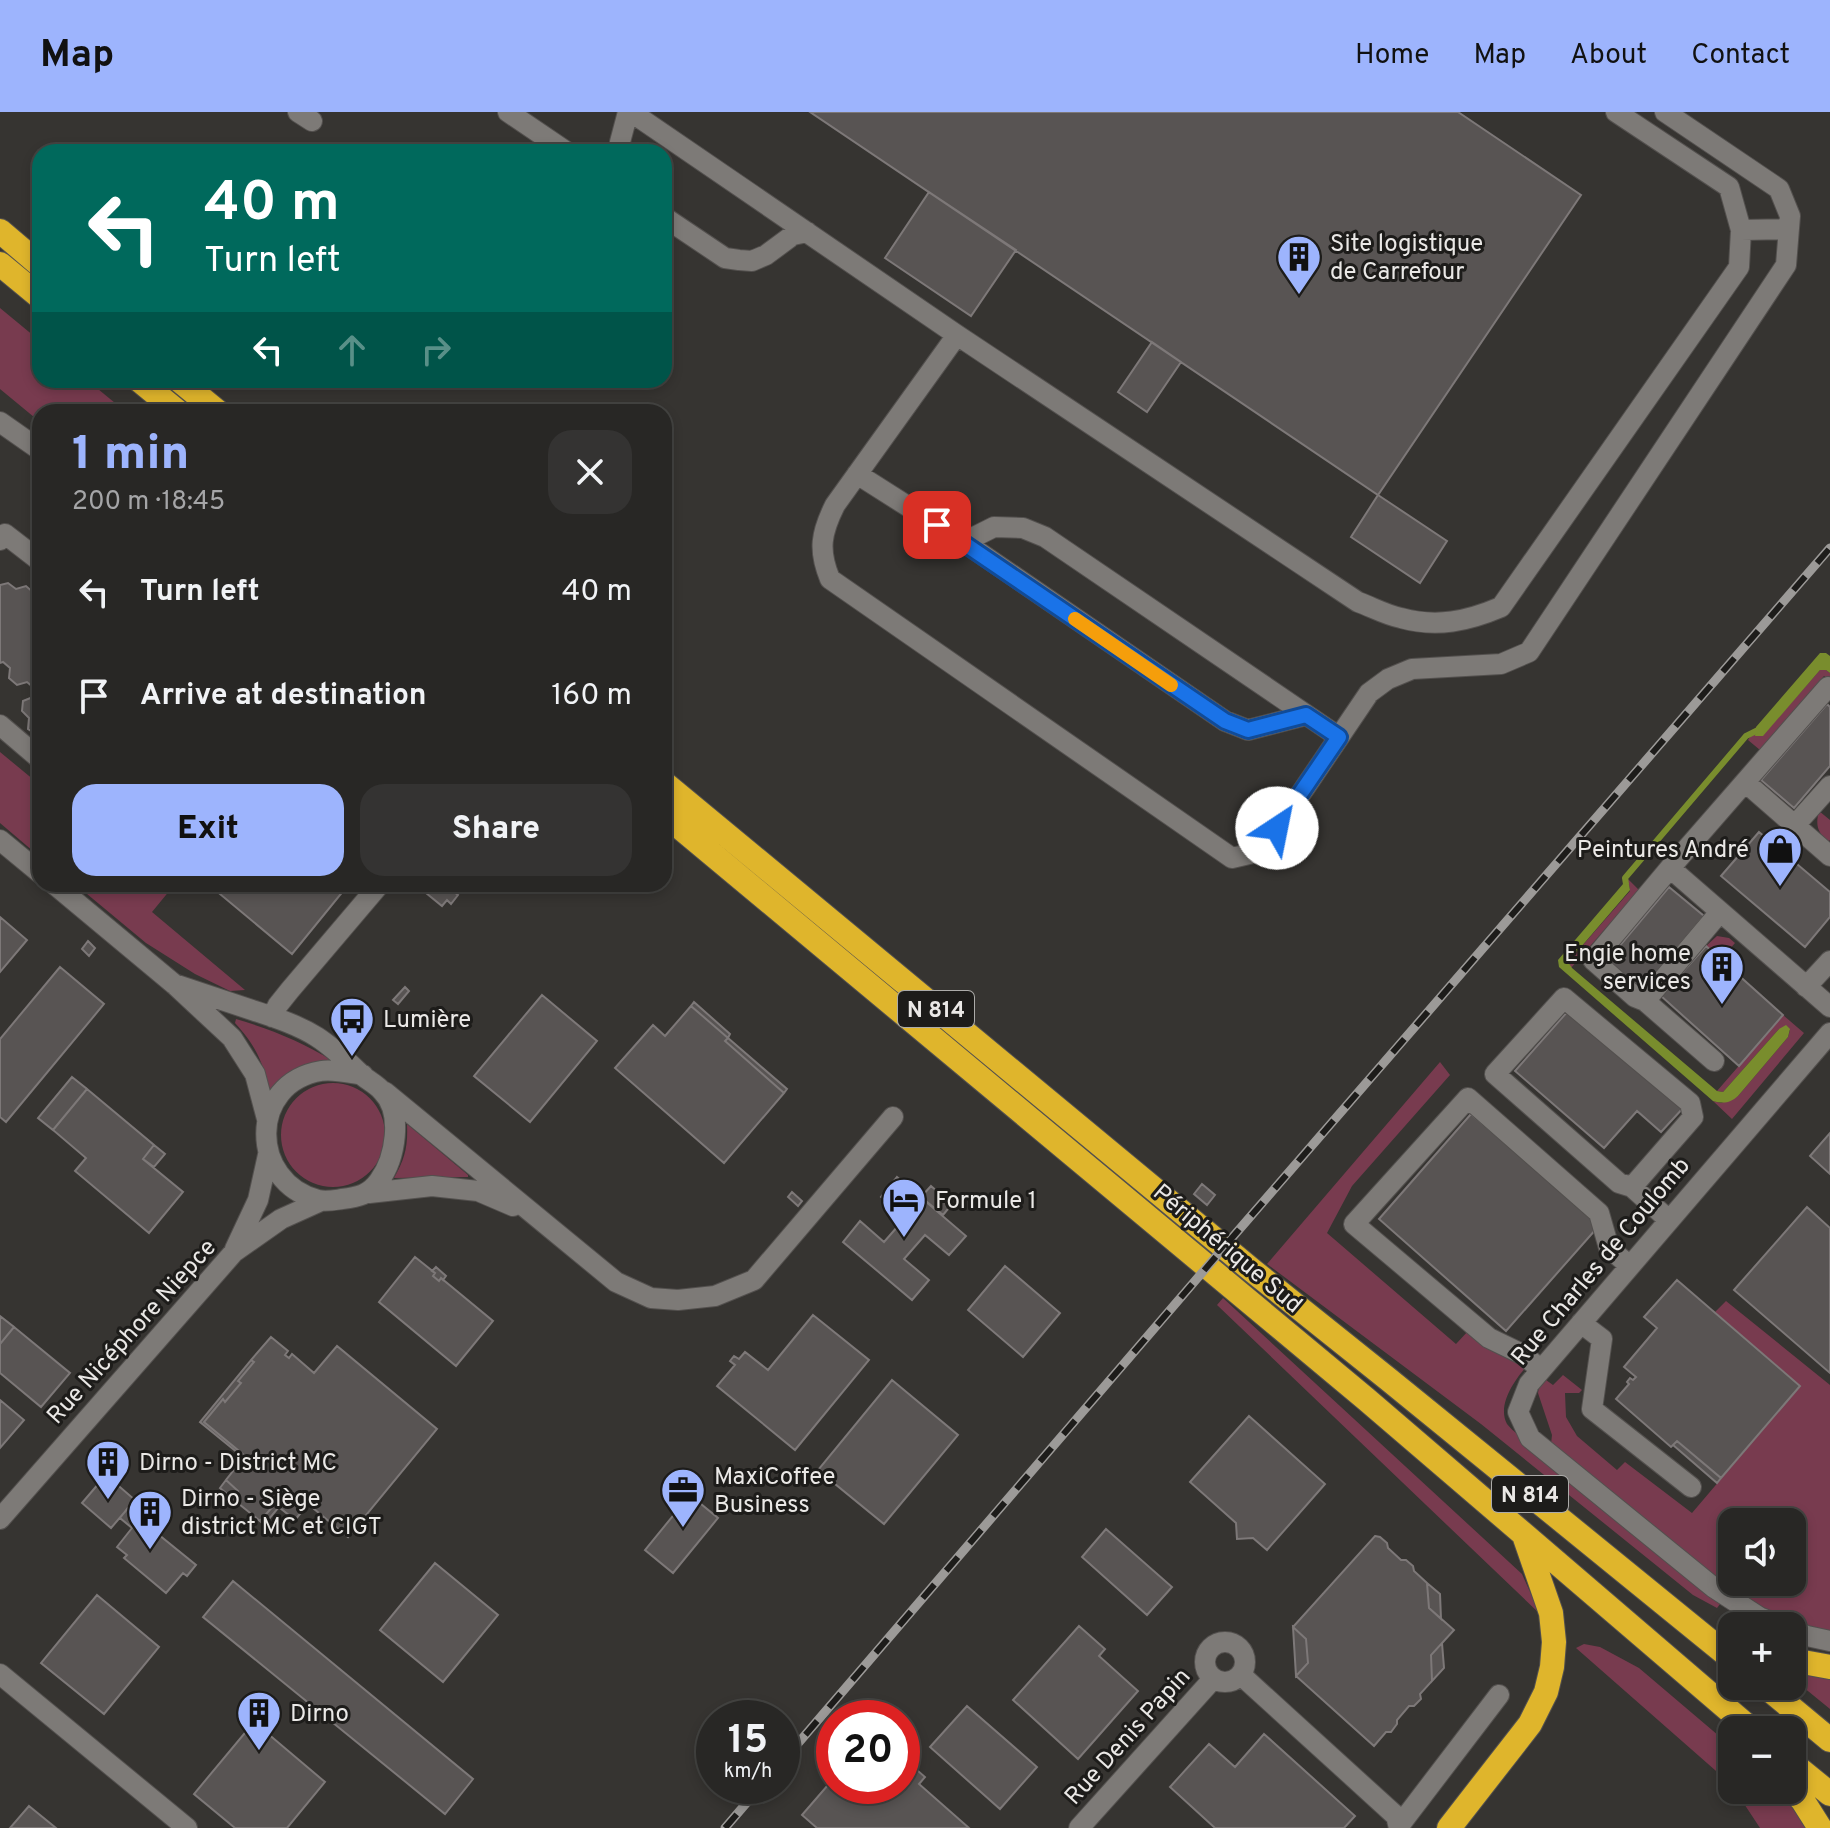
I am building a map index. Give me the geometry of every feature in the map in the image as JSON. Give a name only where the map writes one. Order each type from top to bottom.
[{"type":"highway","points":[[0,231],[32,258]]},
{"type":"highway","points":[[0,264],[32,290]]},
{"type":"highway","points":[[149,388],[168,404]]},
{"type":"highway","points":[[189,388],[208,404]]},
{"type":"highway","name":"Périphérique Sud","points":[[672,790],[1253,1271],[1718,1647]]},
{"type":"highway","name":"Périphérique Sud","points":[[672,821],[1366,1399],[1736,1716]]},
{"type":"highway","points":[[1449,1828],[1530,1724],[1546,1692],[1554,1642],[1551,1613],[1525,1536]]},
{"type":"highway","name":"N 814","points":[[1672,1609],[1718,1630]]},
{"type":"highway","points":[[1806,1663],[1830,1667]]},
{"type":"highway","points":[[1782,1700],[1830,1740]]},
{"type":"highway","points":[[1806,1774],[1830,1794]]},
{"type":"highway","points":[[1805,1804],[1820,1828]]},
{"type":"street","points":[[508,112],[555,144]]},
{"type":"street","points":[[620,144],[629,112],[1358,602],[1400,618],[1434,624],[1473,618],[1501,607],[1739,267],[1741,230],[1729,187],[1616,112]]},
{"type":"street","points":[[957,335],[835,505],[825,525],[822,543],[823,562],[830,579],[1232,858],[1262,851],[1369,693],[1388,679],[1412,669],[1501,664],[1529,652],[1786,265],[1790,216],[1779,189],[1665,112]]},
{"type":"street","points":[[672,222],[725,258],[752,261],[766,255],[793,235],[807,232]]},
{"type":"street","points":[[1741,230],[1789,229]]},
{"type":"street","points":[[0,422],[32,444]]},
{"type":"street","points":[[857,474],[964,542],[1225,721],[1248,730],[1306,715]]},
{"type":"street","points":[[964,542],[994,527],[1023,528],[1045,537],[1339,737]]},
{"type":"street","points":[[2,535],[32,556]]},
{"type":"street","points":[[1714,1061],[1593,960],[1830,688]]},
{"type":"street","points":[[0,725],[32,752]]},
{"type":"street","points":[[1745,782],[1830,856]]},
{"type":"street","points":[[1795,825],[1830,786]]},
{"type":"street","points":[[0,840],[32,866]]},
{"type":"street","points":[[1670,868],[1830,1007]]},
{"type":"street","points":[[64,892],[174,984],[232,1038],[255,1074],[267,1119]]},
{"type":"street","points":[[272,1017],[290,990],[373,892]]},
{"type":"street","points":[[1645,1001],[1720,912]]},
{"type":"street","points":[[1806,987],[1830,961]]},
{"type":"street","points":[[174,984],[315,1035],[342,1054],[363,1075],[616,1282],[651,1298],[678,1300],[715,1296],[754,1280],[893,1117]]},
{"type":"street","points":[[1632,1187],[1693,1117],[1690,1103],[1564,998],[1495,1074],[1619,1183],[1632,1187],[1669,1220]]},
{"type":"street","name":"Rue Charles de Coulomb","points":[[1751,1612],[1713,1587],[1530,1438],[1518,1412],[1535,1377],[1830,1033]]},
{"type":"street","points":[[363,1075],[322,1071],[303,1076],[287,1087],[275,1101],[267,1119],[265,1134],[268,1155],[283,1181],[298,1192],[321,1201],[432,1186],[478,1191],[535,1215]]},
{"type":"street","points":[[369,1193],[387,1168],[394,1147],[395,1125],[385,1092]]},
{"type":"street","points":[[1535,1377],[1524,1355],[1489,1338],[1354,1224],[1468,1098],[1599,1213],[1609,1248],[1630,1266]]},
{"type":"street","points":[[234,1252],[258,1200],[268,1155]]},
{"type":"street","name":"Rue Nicéphore Niepce","points":[[0,1519],[234,1252],[281,1219],[321,1201]]},
{"type":"street","points":[[1581,1323],[1602,1339],[1592,1409],[1691,1487]]},
{"type":"street","points":[[1806,1636],[1830,1641]]},
{"type":"street","name":"Rue Denis Papin","points":[[1228,1642],[1242,1651],[1245,1659],[1241,1675],[1228,1682],[1213,1679],[1205,1666],[1205,1659],[1213,1646],[1228,1642]]},
{"type":"street","points":[[0,1674],[187,1828]]},
{"type":"street","points":[[1241,1675],[1396,1816],[1399,1827]]},
{"type":"street","name":"Rue Denis Papin","points":[[1079,1828],[1213,1679]]},
{"type":"street","points":[[1399,1827],[1499,1695]]},
{"type":"shaded area","points":[[0,308],[32,334],[32,388],[97,388],[116,404],[32,404],[32,415],[0,389]]},
{"type":"shaded area","points":[[1820,653],[1830,656],[1830,673],[1820,670],[1763,736],[1755,736],[1756,727]]},
{"type":"shaded area","points":[[1820,670],[1830,673],[1830,680],[1824,676],[1760,750],[1748,740],[1756,727],[1755,736],[1763,735]]},
{"type":"shaded area","points":[[0,752],[32,778],[32,850],[0,823]]},
{"type":"shaded area","points":[[1819,811],[1830,820],[1828,842],[1818,828]]},
{"type":"shaded area","points":[[1628,879],[1639,890],[1571,968],[1568,962],[1630,891],[1629,885],[1623,884]]},
{"type":"shaded area","points":[[1623,884],[1629,885],[1630,890],[1568,962],[1717,1091],[1723,1092],[1786,1025],[1790,1029],[1788,1037],[1732,1100],[1724,1103],[1713,1101],[1559,967],[1558,960]]},
{"type":"shaded area","points":[[85,892],[168,892],[152,912],[245,990],[230,991],[195,974],[146,943]]},
{"type":"shaded area","points":[[1717,936],[1729,938],[1735,943],[1720,960],[1706,946]]},
{"type":"shaded area","points":[[1783,1015],[1804,1033],[1732,1119],[1713,1101],[1721,1103],[1738,1096],[1788,1037],[1790,1030],[1779,1029],[1723,1092],[1717,1091]]},
{"type":"shaded area","points":[[236,1019],[286,1037],[333,1061],[313,1063],[298,1069],[270,1092],[258,1055],[235,1023]]},
{"type":"shaded area","points":[[1440,1062],[1450,1075],[1352,1186],[1327,1233],[1456,1344],[1469,1330],[1526,1367],[1505,1401],[1507,1424],[1704,1588],[1720,1604],[1717,1608],[1693,1595],[1481,1424],[1267,1264]]},
{"type":"shaded area","points":[[333,1083],[353,1087],[370,1098],[381,1115],[385,1135],[381,1155],[370,1172],[353,1183],[333,1187],[313,1183],[296,1172],[285,1155],[281,1135],[285,1115],[296,1098],[313,1087]]},
{"type":"shaded area","points":[[407,1124],[468,1177],[394,1178],[405,1152]]},
{"type":"shaded area","points":[[1223,1298],[1522,1574],[1540,1614],[1217,1305]]},
{"type":"shaded area","points":[[1726,1301],[1830,1385],[1830,1635],[1806,1627],[1806,1612],[1760,1612],[1738,1596],[1806,1596],[1806,1508],[1718,1508],[1718,1581],[1551,1444],[1552,1435],[1538,1393],[1546,1380],[1553,1385],[1563,1375],[1582,1390],[1579,1393],[1565,1393],[1566,1417],[1577,1436],[1617,1470],[1625,1462],[1692,1513],[1800,1386],[1715,1312]]},
{"type":"shaded area","points":[[1584,1644],[1600,1647],[1639,1668],[1718,1735],[1718,1773],[1576,1648]]},
{"type":"shaded area","points":[[1806,1669],[1830,1675],[1830,1709],[1806,1689]]},
{"type":"shaded area","points":[[1744,1804],[1793,1804],[1809,1828],[1760,1828]]},
{"type":"building","name":"Site logistique de Carrefour","points":[[810,112],[1458,112],[1581,195],[1378,495]]},
{"type":"building","points":[[929,192],[1016,250],[971,316],[885,258]]},
{"type":"building","points":[[1152,342],[1181,362],[1147,412],[1118,392]]},
{"type":"building","points":[[1378,495],[1447,541],[1420,583],[1351,537]]},
{"type":"building","points":[[8,583],[16,589],[26,586],[32,591],[32,686],[27,682],[17,685],[9,678],[10,668],[0,663],[0,585]]},
{"type":"building","points":[[32,697],[32,732],[28,729],[29,718],[22,711],[23,701]]},
{"type":"building","points":[[1827,704],[1830,707],[1830,766],[1794,808],[1761,780]]},
{"type":"building","name":"Peintures André","points":[[1759,832],[1830,892],[1830,917],[1805,947],[1721,876]]},
{"type":"building","points":[[1669,887],[1704,916],[1641,991],[1606,962]]},
{"type":"building","points":[[218,892],[342,892],[292,954]]},
{"type":"building","points":[[425,892],[454,892],[458,895],[451,904],[447,900],[442,906]]},
{"type":"building","points":[[0,917],[27,940],[0,972]]},
{"type":"building","points":[[88,941],[95,948],[89,956],[82,949]]},
{"type":"building","name":"Engie home services","points":[[1706,946],[1783,1015],[1739,1066],[1661,996]]},
{"type":"building","points":[[60,967],[104,1004],[6,1122],[0,1117],[0,1039]]},
{"type":"building","points":[[405,987],[409,991],[398,1004],[393,1000]]},
{"type":"building","points":[[542,995],[597,1041],[530,1122],[474,1076]]},
{"type":"building","points":[[694,1002],[730,1034],[728,1038],[691,1006]]},
{"type":"building","points":[[691,1006],[784,1093],[724,1163],[615,1068],[653,1025],[665,1036]]},
{"type":"building","points":[[1568,1011],[1684,1107],[1661,1132],[1637,1111],[1604,1148],[1515,1071]]},
{"type":"building","points":[[728,1038],[787,1089],[784,1093],[725,1041]]},
{"type":"building","points":[[72,1077],[87,1089],[53,1130],[38,1118]]},
{"type":"building","points":[[87,1089],[154,1145],[143,1159],[183,1192],[149,1233],[75,1171],[86,1158],[53,1130]]},
{"type":"building","points":[[1471,1114],[1591,1216],[1597,1228],[1506,1331],[1379,1219]]},
{"type":"building","points":[[1830,1133],[1830,1174],[1810,1156]]},
{"type":"building","points":[[154,1145],[165,1154],[154,1167],[143,1159]]},
{"type":"building","name":"Formule 1","points":[[897,1177],[966,1236],[949,1255],[925,1235],[904,1259],[929,1280],[912,1300],[843,1242],[860,1221],[884,1242],[905,1218],[881,1197]]},
{"type":"building","points":[[1202,1184],[1215,1195],[1207,1205],[1194,1194]]},
{"type":"building","points":[[931,1186],[952,1204],[943,1215],[921,1197]]},
{"type":"building","points":[[792,1192],[802,1201],[798,1206],[788,1197]]},
{"type":"building","points":[[1807,1207],[1830,1228],[1830,1373],[1734,1290]]},
{"type":"building","points":[[415,1257],[435,1273],[433,1276],[439,1281],[441,1278],[493,1321],[456,1366],[379,1302]]},
{"type":"building","points":[[1005,1266],[1060,1313],[1023,1357],[968,1310]]},
{"type":"building","points":[[436,1267],[446,1276],[443,1280],[441,1278],[439,1281],[433,1276],[435,1273],[432,1271]]},
{"type":"building","points":[[1677,1280],[1800,1386],[1721,1478],[1677,1441],[1671,1447],[1616,1399],[1629,1384],[1630,1378],[1633,1380],[1636,1377],[1624,1367],[1657,1328],[1644,1317]]},
{"type":"building","points":[[813,1315],[869,1360],[795,1450],[717,1386],[735,1365],[730,1361],[734,1356],[739,1359],[745,1352],[768,1370]]},
{"type":"building","points":[[0,1316],[14,1327],[0,1344]]},
{"type":"building","points":[[14,1327],[70,1373],[41,1407],[0,1373],[0,1344]]},
{"type":"building","points":[[271,1337],[288,1351],[285,1355],[289,1358],[292,1354],[314,1373],[337,1346],[437,1429],[348,1537],[308,1504],[295,1520],[275,1504],[260,1521],[239,1504],[238,1491],[226,1480],[245,1456],[204,1422],[241,1383],[238,1381],[254,1362],[251,1360]]},
{"type":"building","points":[[251,1360],[254,1362],[238,1381],[241,1383],[204,1422],[244,1458],[200,1422]]},
{"type":"building","points":[[892,1380],[958,1435],[884,1524],[818,1470]]},
{"type":"building","points":[[0,1400],[24,1420],[0,1448]]},
{"type":"building","points":[[1249,1416],[1325,1484],[1267,1550],[1253,1538],[1237,1539],[1236,1523],[1190,1482]]},
{"type":"building","points":[[1677,1441],[1721,1478],[1717,1483],[1673,1445]]},
{"type":"building","name":"Dirno - District MC","points":[[106,1475],[135,1500],[111,1528],[82,1503]]},
{"type":"building","points":[[226,1480],[238,1491],[239,1504],[220,1488]]},
{"type":"building","points":[[690,1495],[718,1518],[673,1573],[645,1550]]},
{"type":"building","points":[[275,1504],[279,1507],[264,1525],[260,1521]]},
{"type":"building","name":"Dirno - Siège district MC et CIGT","points":[[127,1509],[196,1565],[187,1576],[183,1573],[166,1593],[124,1558],[127,1555],[117,1547],[132,1528],[120,1518]]},
{"type":"building","points":[[1106,1529],[1172,1587],[1147,1615],[1082,1557]]},
{"type":"building","points":[[1375,1536],[1387,1543],[1388,1548],[1401,1560],[1413,1566],[1414,1571],[1427,1583],[1429,1608],[1454,1630],[1431,1655],[1432,1681],[1420,1694],[1421,1699],[1414,1706],[1409,1706],[1391,1732],[1386,1732],[1374,1746],[1296,1676],[1308,1663],[1306,1639],[1293,1627]]},
{"type":"building","points":[[435,1563],[498,1615],[443,1682],[380,1630]]},
{"type":"building","points":[[233,1581],[473,1779],[445,1814],[203,1617]]},
{"type":"building","points":[[1427,1583],[1440,1594],[1441,1619],[1429,1608]]},
{"type":"building","points":[[97,1595],[159,1647],[104,1714],[41,1663]]},
{"type":"building","points":[[1079,1626],[1105,1649],[1099,1656],[1138,1691],[1078,1759],[1013,1700]]},
{"type":"building","points":[[1293,1627],[1306,1639],[1308,1663],[1296,1676]]},
{"type":"building","points":[[1442,1643],[1444,1668],[1432,1681],[1431,1655]]},
{"type":"building","points":[[967,1706],[1037,1767],[1000,1809],[930,1747]]},
{"type":"building","name":"Dirno","points":[[254,1722],[325,1782],[287,1828],[235,1828],[194,1794]]},
{"type":"building","points":[[1264,1734],[1355,1816],[1344,1828],[1215,1828],[1170,1787],[1209,1744],[1235,1767]]},
{"type":"building","points":[[920,1785],[969,1828],[817,1828],[802,1815],[816,1799],[816,1804],[920,1804]]},
{"type":"building","points":[[29,1806],[56,1828],[10,1828]]},
{"type":"waterway","points":[[1626,884],[1625,878],[1746,736],[1756,731]]},
{"type":"railway","points":[[800,1741],[1830,548]]},
{"type":"railway","points":[[725,1828],[746,1804]]},
{"type":"slow traffic","points":[[1075,619],[1171,685]]},
{"type":"place","name":"Site logistique de Carrefour","points":[[1299,296]]},
{"type":"place","name":"Peintures André","points":[[1780,888]]},
{"type":"place","name":"Engie home services","points":[[1722,1006]]},
{"type":"place","name":"Lumière","points":[[352,1058]]},
{"type":"place","name":"Formule 1","points":[[904,1239]]},
{"type":"place","name":"Dirno - District MC","points":[[108,1501]]},
{"type":"place","name":"MaxiCoffee Business","points":[[683,1529]]},
{"type":"place","name":"Dirno - Siège district MC et CIGT","points":[[150,1551]]},
{"type":"place","name":"Dirno","points":[[259,1752]]},
{"type":"route","points":[[937,525],[1225,721],[1248,730],[1306,715],[1339,737],[1277,828]]}]
